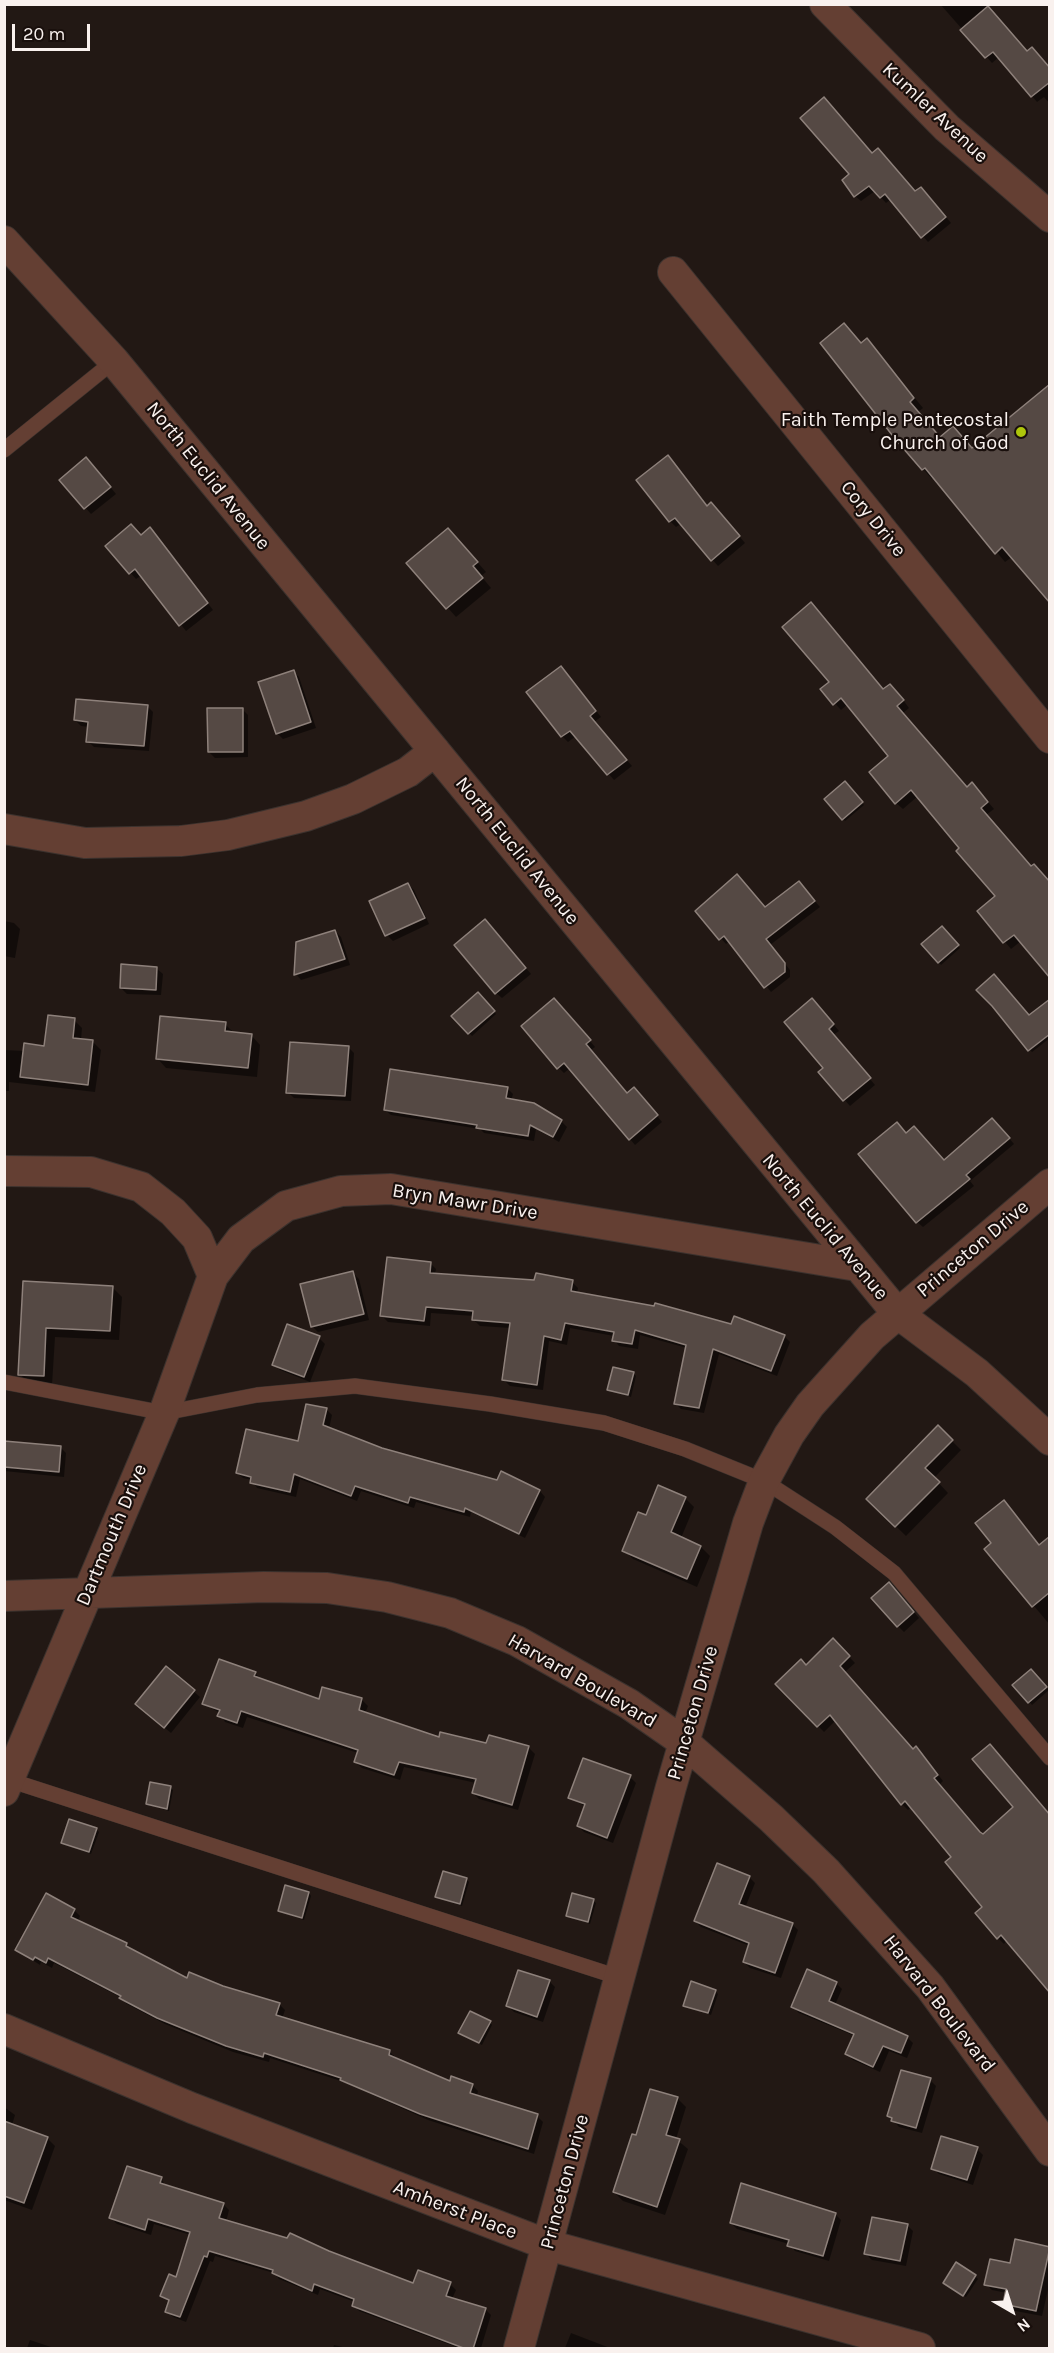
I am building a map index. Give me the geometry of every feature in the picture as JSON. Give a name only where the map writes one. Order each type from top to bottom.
[{"type":"street","name":"Kumler Avenue","points":[[825,4],[946,128],[1050,217]]},
{"type":"street","name":"North Euclid Avenue","points":[[4,241],[114,361],[856,1266],[897,1313],[977,1373],[1050,1440]]},
{"type":"street","name":"Cory Drive","points":[[673,272],[1050,738]]},
{"type":"street","points":[[4,829],[85,843],[181,842],[228,836],[306,816],[352,799],[408,772],[435,751]]},
{"type":"street","points":[[4,1171],[92,1172],[141,1187],[173,1212],[197,1238],[213,1276]]},
{"type":"street","name":"Princeton Drive","points":[[519,2349],[685,1743],[748,1523],[764,1481],[789,1435],[810,1405],[872,1336],[1050,1184]]},
{"type":"street","name":"Bryn Mawr Drive","points":[[213,1276],[241,1239],[286,1206],[341,1191],[391,1189],[856,1266]]},
{"type":"street","name":"Dartmouth Drive","points":[[7,1785],[86,1593],[164,1413],[213,1276]]},
{"type":"street","name":"Harvard Boulevard","points":[[4,1596],[264,1587],[327,1588],[387,1597],[450,1613],[517,1641],[629,1704],[685,1743],[771,1818],[879,1927],[930,1987],[1050,2151]]},
{"type":"street","name":"Amherst Place","points":[[4,2029],[192,2108],[548,2245],[920,2349]]},
{"type":"lane","points":[[4,450],[114,361]]},
{"type":"lane","points":[[4,1382],[164,1413],[257,1395],[356,1386],[490,1404],[604,1423],[685,1449],[764,1481],[836,1527],[894,1573],[1050,1758]]},
{"type":"lane","points":[[7,1785],[621,1978]]},
{"type":"building","points":[[988,6],[1027,51],[1032,47],[1050,68],[1050,82],[1031,97],[993,52],[985,58],[960,30]]},
{"type":"building","points":[[824,97],[872,153],[878,148],[915,191],[921,187],[946,217],[921,238],[885,194],[880,198],[869,186],[854,197],[842,180],[849,174],[800,118]]},
{"type":"building","points":[[844,323],[861,343],[867,338],[914,398],[910,402],[940,437],[953,426],[972,448],[1050,384],[1050,603],[1002,547],[995,554],[925,468],[922,470],[896,440],[820,343]]},
{"type":"building","points":[[668,455],[707,506],[711,502],[740,536],[711,561],[675,518],[669,522],[636,480]]},
{"type":"building","points":[[86,457],[111,487],[84,509],[59,480]]},
{"type":"building","points":[[131,524],[141,535],[150,527],[208,603],[179,626],[135,569],[129,574],[105,546]]},
{"type":"building","points":[[448,528],[478,562],[473,566],[483,578],[446,609],[406,563]]},
{"type":"building","points":[[811,602],[883,689],[890,684],[904,700],[897,706],[967,787],[972,782],[988,802],[981,808],[1031,866],[1034,864],[1050,882],[1050,978],[1014,935],[1003,943],[977,911],[995,896],[956,851],[959,848],[911,790],[895,804],[869,772],[888,756],[841,698],[833,705],[820,689],[829,682],[782,627]]},
{"type":"building","points":[[561,666],[596,711],[590,716],[627,760],[607,775],[570,731],[561,737],[526,692]]},
{"type":"building","points":[[294,670],[311,722],[276,734],[258,682]]},
{"type":"building","points":[[76,699],[148,705],[144,746],[86,742],[88,722],[74,720]]},
{"type":"building","points":[[207,708],[243,708],[243,752],[208,752]]},
{"type":"building","points":[[845,781],[863,802],[842,820],[824,799]]},
{"type":"building","points":[[737,874],[765,907],[799,881],[815,901],[766,939],[785,963],[785,972],[764,988],[724,936],[719,940],[695,911]]},
{"type":"building","points":[[408,883],[425,918],[385,936],[369,901]]},
{"type":"building","points":[[485,919],[526,968],[495,994],[454,945]]},
{"type":"building","points":[[942,926],[959,945],[938,963],[921,944]]},
{"type":"building","points":[[335,930],[345,959],[294,975],[296,942]]},
{"type":"building","points":[[121,964],[157,967],[156,990],[120,988]]},
{"type":"building","points":[[994,974],[1029,1015],[1050,999],[1050,1034],[1028,1051],[976,990]]},
{"type":"building","points":[[478,992],[495,1011],[468,1034],[451,1016]]},
{"type":"building","points":[[554,998],[591,1040],[586,1044],[627,1093],[634,1087],[658,1115],[629,1140],[564,1063],[557,1069],[521,1026]]},
{"type":"building","points":[[812,998],[834,1024],[829,1029],[871,1078],[843,1101],[818,1072],[823,1068],[784,1022]]},
{"type":"building","points":[[48,1015],[75,1018],[73,1038],[93,1040],[88,1085],[20,1077],[24,1043],[44,1046]]},
{"type":"building","points":[[160,1016],[226,1022],[225,1031],[252,1034],[248,1068],[156,1059]]},
{"type":"building","points":[[290,1042],[349,1046],[345,1096],[286,1093]]},
{"type":"building","points":[[390,1069],[508,1087],[506,1098],[534,1103],[562,1120],[553,1137],[530,1125],[528,1136],[384,1110]]},
{"type":"building","points":[[992,1118],[1010,1138],[966,1175],[970,1179],[916,1223],[858,1154],[897,1122],[906,1133],[914,1126],[944,1160]]},
{"type":"building","points":[[387,1257],[431,1262],[430,1273],[534,1280],[536,1273],[573,1280],[571,1291],[654,1306],[655,1303],[731,1324],[734,1316],[785,1335],[771,1371],[713,1349],[699,1408],[674,1404],[686,1345],[635,1330],[632,1344],[612,1341],[614,1332],[565,1323],[561,1340],[544,1336],[537,1385],[502,1380],[510,1323],[472,1320],[473,1311],[426,1307],[424,1321],[380,1316]]},
{"type":"building","points":[[353,1271],[364,1314],[311,1327],[300,1284]]},
{"type":"building","points":[[23,1281],[113,1286],[110,1331],[46,1328],[44,1376],[18,1375]]},
{"type":"building","points":[[287,1324],[320,1336],[304,1377],[272,1365]]},
{"type":"building","points":[[613,1367],[634,1372],[628,1395],[607,1390]]},
{"type":"building","points":[[306,1404],[327,1408],[323,1425],[382,1448],[497,1480],[501,1471],[540,1490],[519,1534],[465,1508],[464,1512],[410,1497],[408,1503],[355,1486],[351,1496],[294,1474],[290,1492],[250,1483],[251,1477],[236,1473],[246,1429],[298,1441]]},
{"type":"building","points":[[938,1425],[953,1440],[925,1468],[940,1482],[895,1527],[866,1499]]},
{"type":"building","points":[[4,1441],[61,1446],[59,1472],[4,1467]]},
{"type":"building","points":[[658,1485],[686,1497],[671,1532],[701,1546],[687,1579],[622,1551],[638,1512],[646,1515]]},
{"type":"building","points":[[1004,1500],[1039,1545],[1050,1536],[1050,1592],[1032,1607],[984,1549],[991,1543],[975,1523]]},
{"type":"building","points":[[889,1582],[914,1612],[897,1627],[871,1598]]},
{"type":"building","points":[[833,1638],[850,1656],[840,1666],[913,1749],[916,1746],[938,1775],[934,1778],[980,1832],[983,1834],[1013,1807],[972,1759],[990,1744],[1050,1815],[1050,1993],[1001,1935],[997,1939],[975,1913],[982,1907],[945,1862],[951,1857],[905,1801],[901,1805],[830,1715],[817,1727],[775,1684],[801,1659],[806,1665]]},
{"type":"building","points":[[219,1659],[256,1672],[254,1676],[319,1699],[322,1687],[362,1698],[359,1710],[439,1737],[440,1732],[486,1743],[489,1735],[529,1746],[512,1805],[472,1793],[476,1779],[399,1762],[394,1775],[354,1762],[358,1750],[241,1711],[237,1723],[217,1716],[220,1710],[202,1704]]},
{"type":"building","points":[[166,1666],[195,1690],[164,1728],[135,1704]]},
{"type":"building","points":[[1031,1669],[1047,1687],[1028,1703],[1012,1685]]},
{"type":"building","points":[[583,1758],[631,1775],[607,1838],[577,1826],[585,1804],[568,1798]]},
{"type":"building","points":[[150,1782],[171,1786],[167,1809],[146,1804]]},
{"type":"building","points":[[69,1819],[97,1828],[89,1852],[61,1843]]},
{"type":"building","points":[[717,1863],[750,1876],[739,1904],[793,1923],[775,1973],[743,1962],[749,1943],[694,1921]]},
{"type":"building","points":[[443,1871],[467,1878],[460,1904],[435,1897]]},
{"type":"building","points":[[285,1885],[309,1892],[302,1918],[278,1911]]},
{"type":"building","points":[[46,1893],[75,1909],[71,1917],[127,1943],[126,1946],[187,1978],[189,1972],[223,1986],[280,2003],[276,2015],[390,2050],[389,2055],[450,2081],[451,2076],[473,2084],[470,2093],[538,2114],[528,2149],[420,2114],[340,2080],[341,2078],[264,2053],[263,2057],[226,2046],[157,2018],[119,1998],[121,1996],[48,1958],[46,1963],[35,1957],[33,1960],[15,1950]]},
{"type":"building","points":[[572,1893],[594,1899],[588,1922],[566,1916]]},
{"type":"building","points":[[807,1969],[837,1982],[829,2001],[908,2036],[901,2053],[883,2046],[873,2067],[845,2054],[854,2034],[791,2007]]},
{"type":"building","points":[[518,1970],[550,1980],[537,2017],[506,2006]]},
{"type":"building","points":[[691,1981],[716,1990],[708,2013],[683,2006]]},
{"type":"building","points":[[470,2011],[491,2021],[479,2043],[458,2033]]},
{"type":"building","points":[[901,2070],[931,2078],[916,2128],[891,2121],[892,2118],[887,2116]]},
{"type":"building","points":[[650,2089],[678,2097],[666,2135],[680,2139],[657,2207],[613,2192],[632,2134],[636,2135]]},
{"type":"building","points":[[4,2121],[48,2137],[24,2203],[4,2196]]},
{"type":"building","points":[[941,2136],[978,2147],[967,2180],[931,2169]]},
{"type":"building","points":[[127,2166],[162,2177],[160,2183],[224,2203],[219,2218],[287,2238],[290,2233],[329,2251],[413,2283],[418,2270],[451,2282],[446,2296],[486,2308],[473,2349],[466,2349],[352,2306],[354,2299],[314,2284],[312,2291],[272,2273],[273,2270],[209,2251],[207,2257],[204,2256],[180,2317],[165,2312],[169,2300],[160,2296],[169,2274],[176,2277],[190,2232],[148,2219],[145,2230],[109,2218]]},
{"type":"building","points":[[741,2183],[836,2213],[823,2256],[787,2246],[789,2240],[730,2223]]},
{"type":"building","points":[[872,2217],[908,2224],[900,2261],[864,2254]]},
{"type":"building","points":[[1015,2239],[1050,2247],[1036,2311],[1003,2304],[1006,2289],[984,2285],[990,2259],[1010,2263]]},
{"type":"building","points":[[956,2262],[976,2275],[963,2296],[943,2283]]},
{"type":"place","name":"Faith Temple Pentecostal Church of God","points":[[1021,432]]}]
